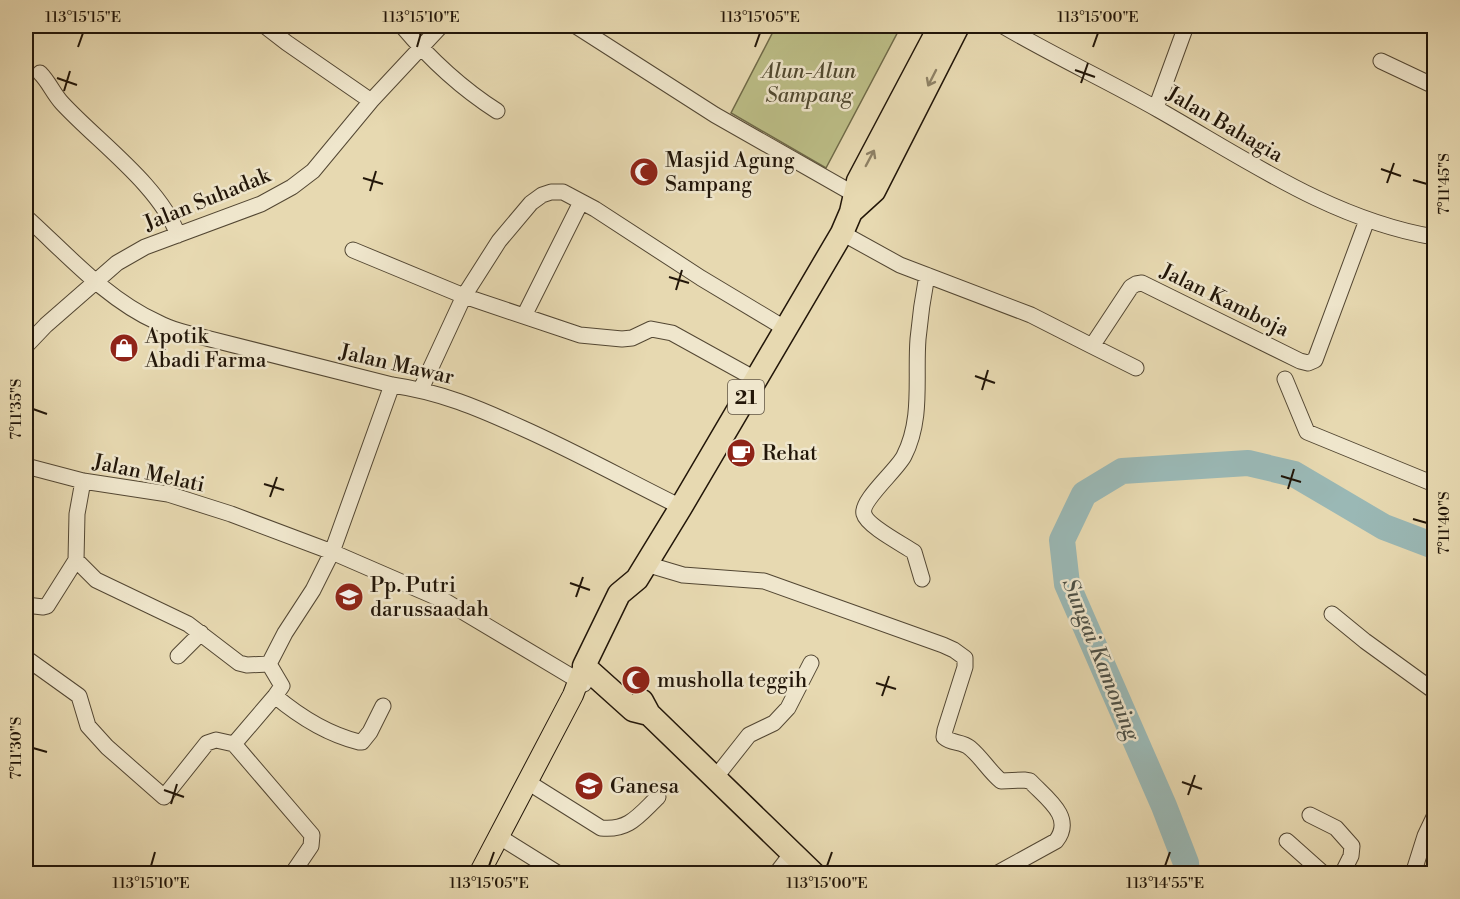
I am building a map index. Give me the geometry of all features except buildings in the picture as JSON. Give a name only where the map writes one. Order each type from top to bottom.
[{"type":"highway","name":"21","points":[[853,210],[858,181],[940,26]]},
{"type":"highway","name":"21","points":[[588,675],[619,594],[641,572],[681,507],[757,380],[853,210],[874,191],[958,26]]},
{"type":"highway","points":[[588,675],[643,702],[649,714],[814,873]]},
{"type":"main road","points":[[479,873],[526,781],[588,675]]},
{"type":"street","points":[[265,26],[372,101]]},
{"type":"street","points":[[402,26],[421,49],[475,97],[496,111]]},
{"type":"street","name":"Jalan Suhadak","points":[[26,346],[46,325],[117,263],[130,255],[145,247],[261,204],[292,187],[313,171],[372,101],[441,26]]},
{"type":"street","name":"Jalan Bahagia","points":[[1003,26],[1156,108],[1284,182],[1339,209],[1367,220],[1434,237]]},
{"type":"street","points":[[1156,108],[1186,26]]},
{"type":"street","points":[[582,27],[853,210],[900,265],[1031,315],[1136,368]]},
{"type":"street","points":[[1381,61],[1434,86]]},
{"type":"street","points":[[40,73],[60,100],[159,202],[172,221],[178,236]]},
{"type":"street","points":[[421,389],[464,296],[499,241],[531,203],[551,192],[562,192],[581,202],[786,329]]},
{"type":"street","points":[[524,316],[581,202]]},
{"type":"street","name":"Jalan Mawar","points":[[26,217],[96,283],[155,322],[180,332],[392,385],[448,396],[561,445],[681,507]]},
{"type":"street","name":"Jalan Kamboja","points":[[1092,346],[1131,287],[1142,283],[1300,361],[1312,362],[1315,360],[1367,220]]},
{"type":"street","points":[[353,250],[464,296],[580,335],[622,339],[632,338],[651,329],[664,330],[686,339],[757,380]]},
{"type":"street","points":[[922,579],[914,552],[866,519],[863,508],[895,470],[913,434],[917,413],[918,340],[927,275]]},
{"type":"street","points":[[1285,379],[1307,432],[1434,484]]},
{"type":"street","points":[[269,664],[285,633],[314,590],[332,552],[392,385]]},
{"type":"street","name":"Jalan Melati","points":[[26,466],[83,481],[168,494],[231,514],[332,552],[446,602],[588,675]]},
{"type":"street","points":[[26,605],[47,606],[76,560],[77,514],[83,481]]},
{"type":"street","points":[[76,560],[96,580],[188,624],[239,663],[269,664]]},
{"type":"street","points":[[641,572],[764,581],[943,645],[962,655],[965,658],[965,667],[944,737],[950,742],[968,746],[990,772],[1001,781],[1030,781],[1059,812],[1064,823],[1056,841],[996,873]]},
{"type":"street","points":[[1332,614],[1365,642],[1425,682],[1434,691]]},
{"type":"street","points":[[178,656],[201,633]]},
{"type":"street","points":[[26,658],[79,696],[88,726],[107,747],[164,797],[207,743],[216,740],[234,744],[310,831],[311,846],[292,873]]},
{"type":"street","points":[[715,778],[749,735],[774,723],[788,708],[811,663]]},
{"type":"street","points":[[234,744],[282,686],[269,664]]},
{"type":"street","points":[[275,696],[300,717],[359,742],[362,742],[370,732],[383,706]]},
{"type":"street","points":[[526,781],[601,828],[613,830],[628,825],[658,797]]},
{"type":"street","points":[[1310,814],[1335,828],[1352,846],[1351,856],[1342,873]]},
{"type":"street","points":[[1413,873],[1430,837],[1434,817]]},
{"type":"street","points":[[498,836],[559,873]]},
{"type":"street","points":[[1287,841],[1324,873]]},
{"type":"street","points":[[776,873],[792,853]]},
{"type":"green space","name":"Alun-Alun Sampang","points":[[776,26],[901,26],[826,168],[731,113]]},
{"type":"waterway","name":"Sungai Kamoning","points":[[1187,874],[1186,863],[1164,806],[1067,584],[1062,540],[1084,494],[1122,471],[1248,463],[1294,474],[1384,527],[1434,546]]},
{"type":"place","name":"Masjid Agung Sampang","points":[[644,172]]},
{"type":"place","name":"Apotik Abadi Farma","points":[[124,348]]},
{"type":"place","name":"Rehat","points":[[741,453]]},
{"type":"place","name":"Pp. Putri darussaadah","points":[[349,597]]},
{"type":"place","name":"musholla teggih","points":[[636,680]]},
{"type":"place","name":"Ganesa","points":[[589,786]]}]
